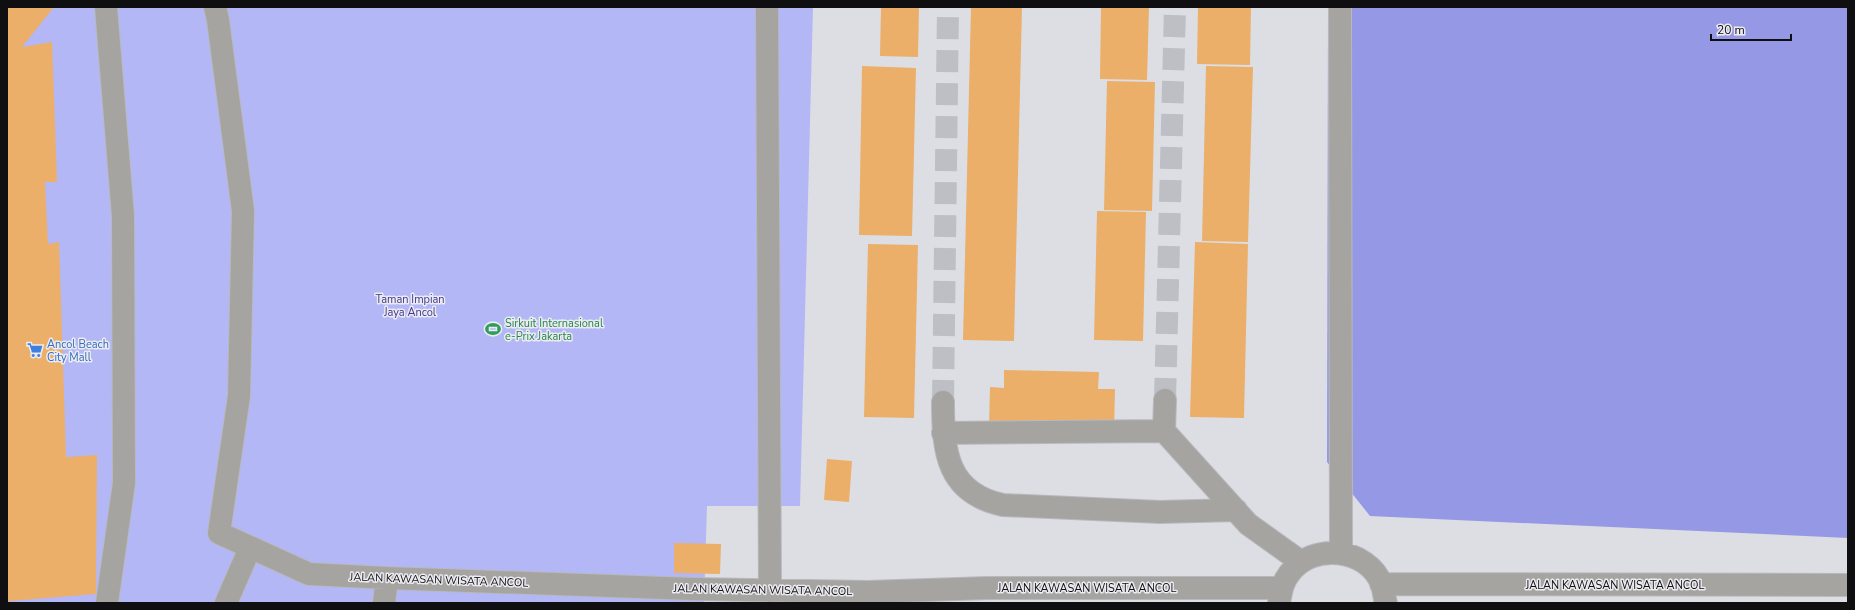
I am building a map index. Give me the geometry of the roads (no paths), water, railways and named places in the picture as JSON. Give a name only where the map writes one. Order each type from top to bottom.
[{"type":"street","points":[[106,7],[123,216],[124,467],[124,482],[107,603]]},
{"type":"street","name":"JALAN KAWASAN WISATA ANCOL","points":[[214,7],[218,20],[243,211],[239,396],[219,533],[309,574],[770,591],[868,592],[995,588],[1280,595]]},
{"type":"street","points":[[767,7],[770,591]]},
{"type":"street","points":[[1340,7],[1341,553]]},
{"type":"street","points":[[1165,400],[1164,431],[1248,524],[1301,562]]},
{"type":"street","points":[[944,402],[943,433],[952,470],[962,484],[986,502],[1004,505],[1160,512],[1236,510]]},
{"type":"street","points":[[943,433],[1164,431]]},
{"type":"street","points":[[226,603],[250,548]]},
{"type":"street","points":[[1280,595],[1289,574],[1301,562],[1320,554],[1341,553],[1358,558],[1371,569],[1384,594]]},
{"type":"street","points":[[384,603],[387,578]]},
{"type":"street","name":"JALAN KAWASAN WISATA ANCOL","points":[[1384,594],[1848,585]]},
{"type":"tunnel","points":[[943,402],[948,7]]},
{"type":"tunnel","points":[[1165,400],[1175,7]]},
{"type":"place","name":"Sirkuit Internasional e-Prix Jakarta","points":[[493,329]]},
{"type":"place","name":"Ancol Beach City Mall","points":[[35,350]]},
{"type":"park label","name":"Taman Impian Jaya Ancol","points":[[410,305]]}]
